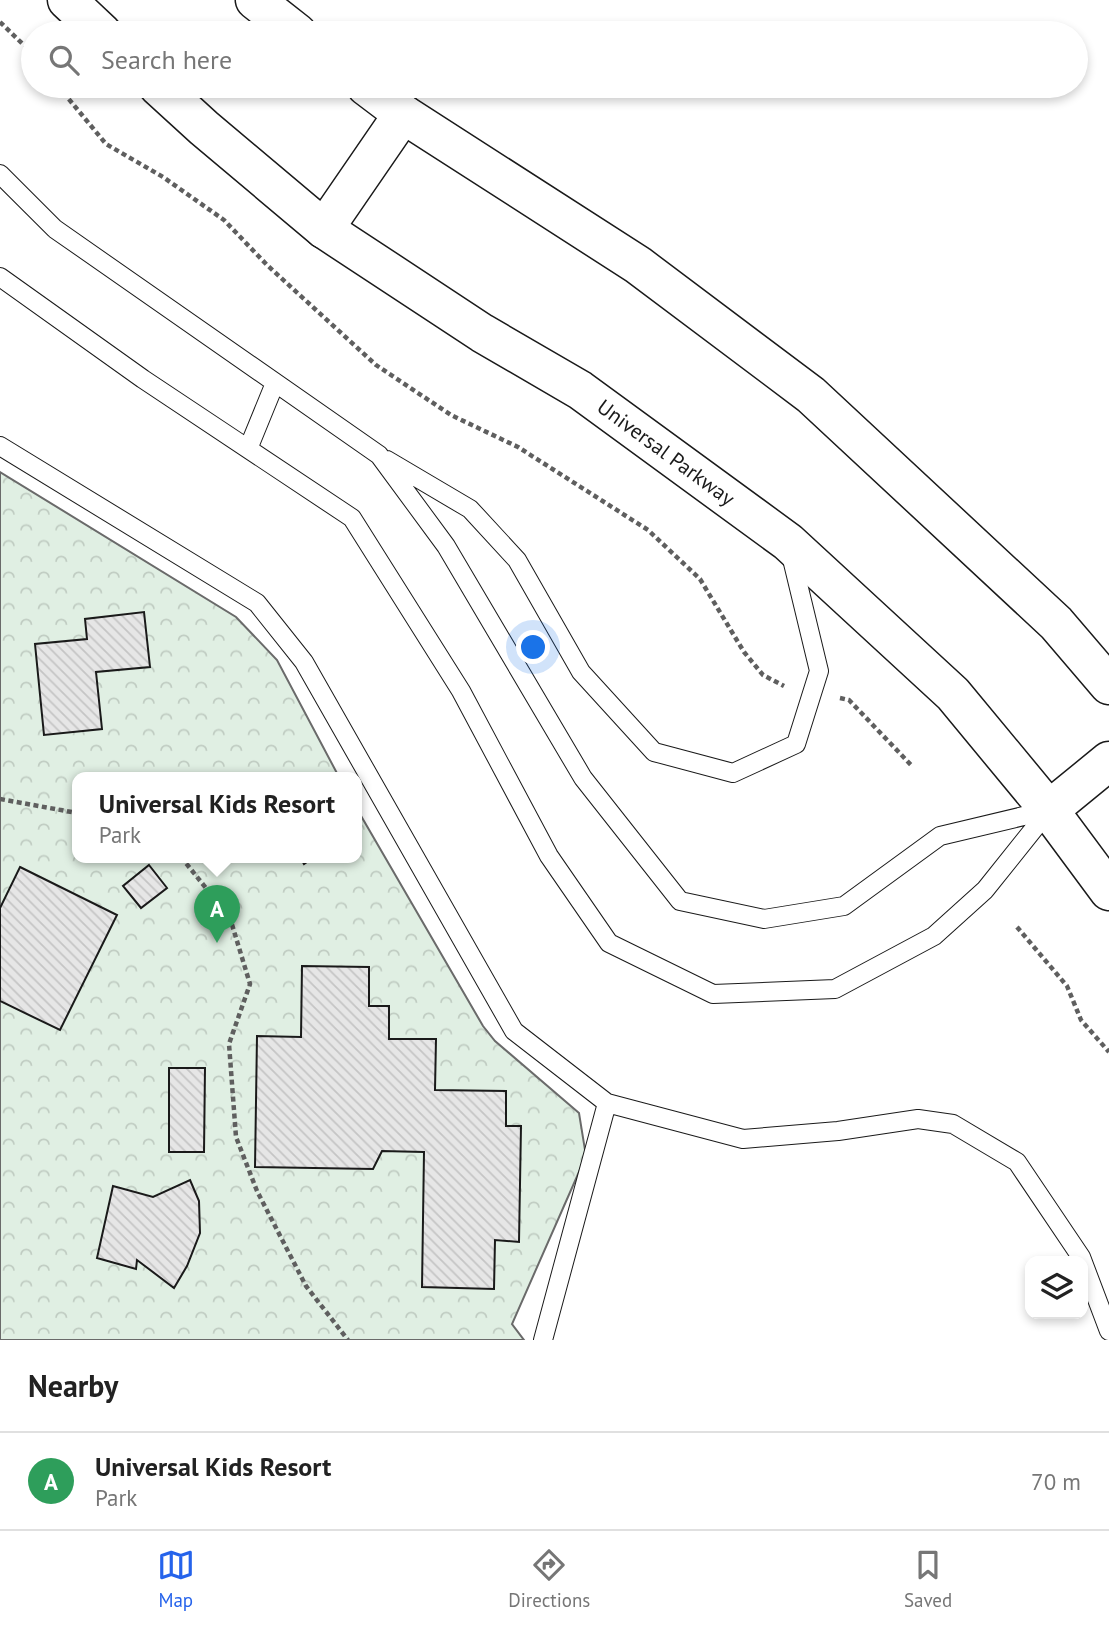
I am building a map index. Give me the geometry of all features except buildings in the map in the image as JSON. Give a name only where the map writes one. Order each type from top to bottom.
[{"type":"street","points":[[66,0],[89,21]]},
{"type":"street","points":[[255,0],[282,21]]},
{"type":"street","name":"Universal Parkway","points":[[172,98],[324,229],[482,333],[580,390],[788,542],[953,694],[1049,810],[1109,891]]},
{"type":"street","points":[[381,98],[402,114],[638,265],[811,395],[1056,622],[1109,685]]},
{"type":"street","points":[[324,229],[402,114]]},
{"type":"street","points":[[1049,810],[1109,761]]},
{"type":"lane","points":[[0,174],[55,229],[379,455],[470,509],[517,559],[581,672],[654,752],[733,773],[796,744],[819,671],[788,542]]},
{"type":"lane","points":[[0,277],[143,379],[352,518],[461,691],[550,856],[609,943],[713,994],[835,989],[934,936],[985,890],[1049,810]]},
{"type":"lane","points":[[248,449],[275,383]]},
{"type":"lane","points":[[0,446],[257,603],[304,662],[514,1031],[607,1102],[743,1139],[838,1132],[918,1119],[953,1124],[1017,1162],[1081,1257],[1109,1331]]},
{"type":"lane","points":[[379,455],[446,546],[583,778],[680,901],[764,919],[844,906],[940,836],[1049,810]]},
{"type":"lane","points":[[543,1340],[607,1102]]},
{"type":"path","points":[[0,22],[21,42]]},
{"type":"path","points":[[68,98],[106,144],[163,177],[224,220],[267,265],[376,365],[451,415],[518,447],[648,530],[700,579],[744,652],[763,675],[785,686],[849,700],[912,766]]},
{"type":"path","points":[[0,799],[72,812]]},
{"type":"path","points":[[186,863],[230,918],[250,984],[229,1044],[236,1137],[257,1191],[306,1286],[348,1340]]},
{"type":"path","points":[[1017,928],[1067,986],[1082,1020],[1109,1052]]},
{"type":"green space","points":[[0,472],[236,617],[277,660],[336,772],[72,772],[72,863],[362,863],[362,818],[483,1026],[495,1041],[579,1113],[586,1156],[512,1324],[524,1340],[0,1340]]},
{"type":"place","name":"Universal Kids Resort","points":[[217,943]]}]
